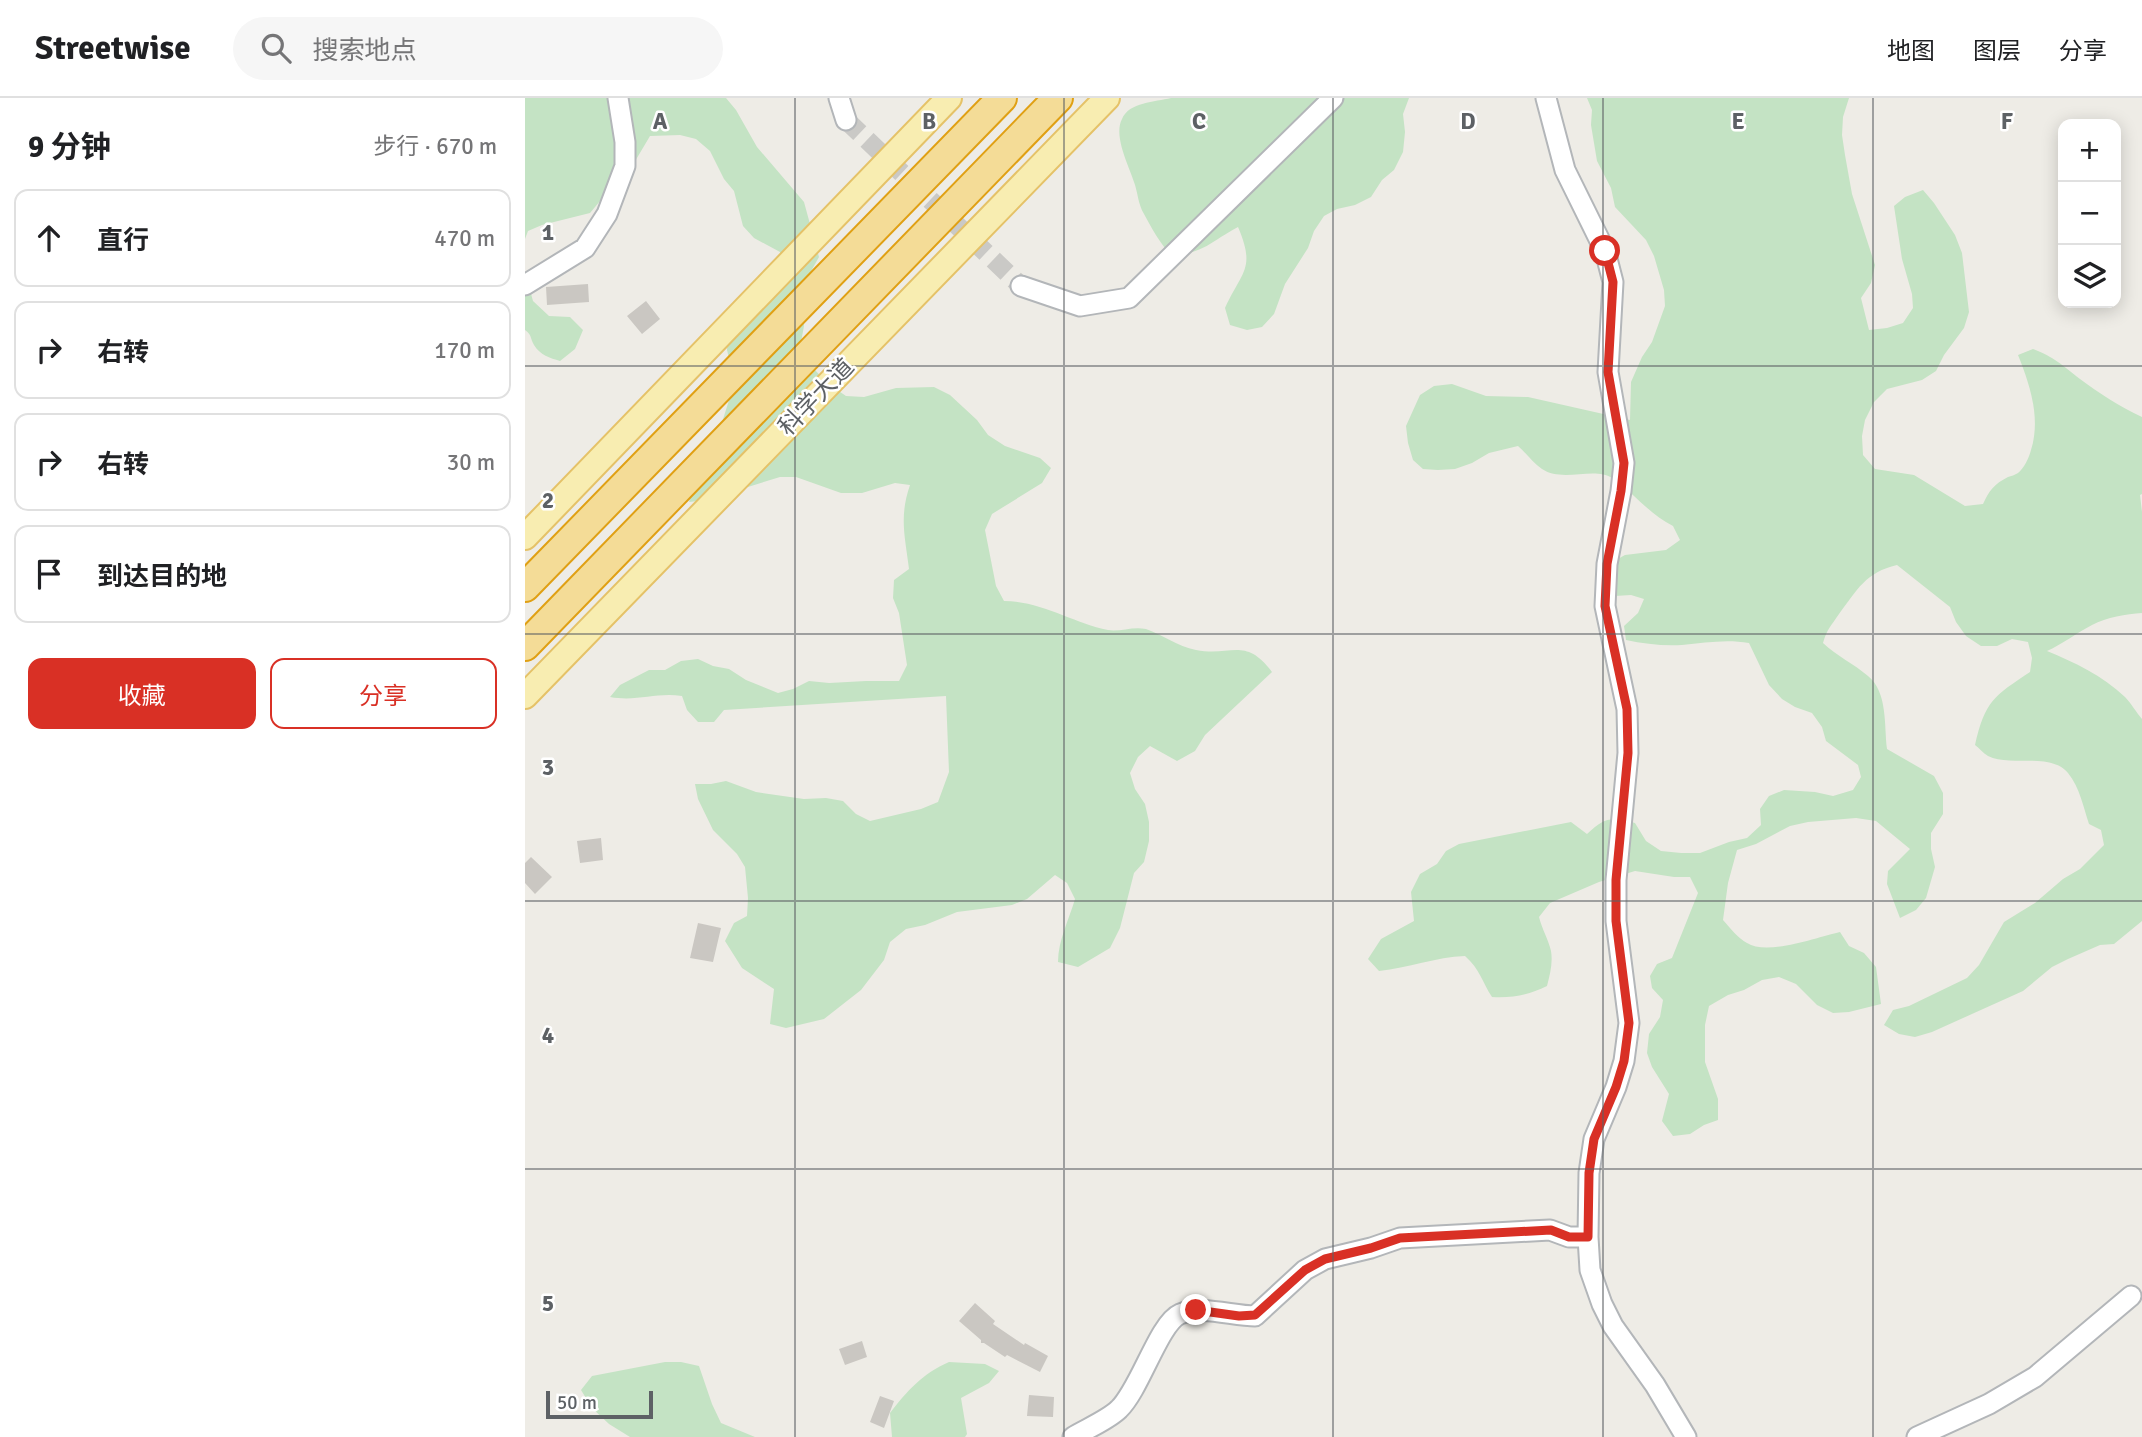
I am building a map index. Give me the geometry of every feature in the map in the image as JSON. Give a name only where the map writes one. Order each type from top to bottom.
[{"type":"highway","points":[[525,587],[1002,98]]},
{"type":"highway","name":"科学大道","points":[[525,646],[1058,98]]},
{"type":"main road","points":[[525,537],[949,98]]},
{"type":"main road","name":"科学大道","points":[[525,696],[1107,98]]},
{"type":"street","points":[[525,285],[585,248],[607,214],[625,166],[625,142],[618,98]]},
{"type":"street","points":[[839,98],[846,120]]},
{"type":"street","points":[[1021,286],[1080,306],[1129,298],[1333,98]]},
{"type":"street","points":[[1546,98],[1565,170],[1605,251],[1613,282],[1608,372],[1624,463],[1607,564],[1605,606],[1627,709],[1628,753],[1616,880],[1616,921],[1629,1023],[1624,1061],[1594,1139],[1589,1173],[1590,1270],[1613,1326],[1655,1385],[1686,1437]]},
{"type":"street","points":[[1073,1437],[1119,1409],[1135,1386],[1169,1322],[1179,1314],[1196,1310],[1239,1316],[1255,1315],[1305,1270],[1325,1259],[1400,1238],[1551,1230],[1569,1237],[1588,1237]]},
{"type":"street","points":[[1917,1437],[1989,1404],[2035,1377],[2131,1296]]},
{"type":"green space","points":[[525,98],[726,98],[757,147],[804,202],[819,257],[801,289],[804,326],[801,342],[804,358],[827,383],[846,396],[864,397],[896,388],[934,387],[950,395],[977,420],[988,435],[1005,446],[1040,458],[1051,468],[1042,483],[992,514],[985,530],[996,586],[1004,601],[1044,608],[1108,630],[1146,629],[1196,650],[1245,651],[1254,654],[1272,672],[1205,735],[1195,751],[1177,761],[1150,746],[1138,757],[1130,773],[1135,789],[1145,804],[1149,841],[1144,862],[1134,873],[1120,928],[1110,948],[1078,967],[1058,962],[1062,938],[1075,899],[1067,883],[1055,875],[1027,899],[1012,905],[957,912],[925,925],[906,929],[890,942],[884,960],[861,990],[824,1019],[786,1028],[770,1024],[774,989],[742,968],[725,941],[734,923],[747,916],[745,867],[737,854],[713,830],[698,799],[695,784],[726,781],[756,792],[843,801],[856,814],[870,821],[921,809],[938,802],[949,772],[946,696],[724,710],[714,722],[698,722],[687,710],[682,696],[610,697],[620,685],[649,670],[665,670],[681,661],[698,659],[729,669],[746,680],[778,693],[809,681],[899,681],[907,665],[899,613],[893,598],[894,580],[909,569],[904,517],[910,485],[895,483],[862,493],[841,493],[796,477],[780,477],[706,500],[689,502],[693,487],[719,432],[730,397],[734,379],[727,350],[728,332],[781,266],[780,252],[754,238],[743,226],[734,191],[724,179],[710,151],[696,139],[680,135],[650,136],[615,195],[600,201],[590,213],[528,231],[525,239]]},
{"type":"green space","points":[[1171,98],[1409,98],[1403,114],[1403,152],[1394,170],[1382,180],[1371,197],[1324,216],[1285,284],[1274,314],[1262,327],[1247,330],[1230,325],[1225,308],[1245,269],[1246,252],[1238,227],[1199,250],[1171,255],[1156,236],[1140,206],[1119,134],[1122,119],[1125,113],[1136,106]]},
{"type":"green space","points":[[1587,98],[1849,98],[1843,117],[1845,155],[1852,194],[1875,265],[1871,283],[1861,298],[1869,330],[1903,323],[1913,308],[1894,206],[1905,197],[1923,190],[1934,203],[1955,235],[1962,253],[1969,312],[1964,328],[1936,371],[1922,380],[1887,389],[1874,402],[1865,420],[1862,436],[1863,455],[1875,469],[1914,475],[1965,506],[1983,504],[1996,485],[2020,471],[2030,453],[2034,438],[2034,414],[2030,390],[2018,355],[2033,349],[2052,358],[2102,395],[2142,417],[2142,613],[2098,622],[2047,651],[2107,682],[2125,697],[2142,719],[2142,921],[2114,944],[2100,945],[2068,959],[2052,967],[2023,991],[1932,1032],[1915,1037],[1899,1034],[1884,1025],[1893,1010],[1909,1006],[1967,978],[1979,965],[2004,922],[2035,903],[2063,879],[2080,869],[2104,845],[2101,830],[2089,824],[2081,797],[2068,773],[2061,767],[2041,761],[1997,759],[1988,756],[1975,745],[1983,718],[1993,701],[2030,672],[2032,658],[2028,642],[2012,639],[1997,646],[1981,646],[1966,636],[1950,607],[1897,565],[1877,572],[1851,597],[1829,628],[1823,643],[1868,676],[1879,691],[1884,710],[1887,749],[1934,776],[1943,793],[1943,814],[1931,833],[1935,867],[1926,898],[1916,910],[1900,918],[1887,884],[1888,871],[1910,849],[1876,821],[1856,818],[1808,822],[1790,826],[1756,844],[1737,850],[1728,883],[1723,920],[1731,929],[1747,943],[1767,947],[1779,947],[1840,932],[1849,946],[1864,953],[1876,967],[1881,1004],[1833,1013],[1817,1005],[1796,984],[1779,977],[1762,980],[1709,1006],[1705,1025],[1705,1062],[1718,1099],[1718,1120],[1690,1134],[1673,1136],[1662,1121],[1669,1094],[1652,1067],[1647,1053],[1649,1034],[1660,1017],[1663,1000],[1652,988],[1650,976],[1657,964],[1672,958],[1698,893],[1690,877],[1635,871],[1599,882],[1550,903],[1539,917],[1552,955],[1547,986],[1527,994],[1492,997],[1465,956],[1379,971],[1368,959],[1381,939],[1414,921],[1411,892],[1420,874],[1437,864],[1446,851],[1459,844],[1571,822],[1587,834],[1604,821],[1614,819],[1635,823],[1646,841],[1661,851],[1700,853],[1747,838],[1761,825],[1760,809],[1769,796],[1784,790],[1833,796],[1853,790],[1861,777],[1858,765],[1826,741],[1822,727],[1812,713],[1782,699],[1769,685],[1749,643],[1723,641],[1668,645],[1626,640],[1624,626],[1638,613],[1644,599],[1631,595],[1615,596],[1598,585],[1596,571],[1625,555],[1666,550],[1680,540],[1673,526],[1656,516],[1612,478],[1596,474],[1550,473],[1539,467],[1518,446],[1489,453],[1455,469],[1423,469],[1413,460],[1406,426],[1420,395],[1434,386],[1452,384],[1486,396],[1528,397],[1630,420],[1631,382],[1652,342],[1665,306],[1664,290],[1654,256],[1646,240],[1615,207],[1611,188],[1597,161],[1591,125],[1592,110]]},
{"type":"green space","points":[[525,272],[533,301],[549,316],[570,317],[583,330],[575,349],[560,361],[539,351],[525,330]]},
{"type":"green space","points":[[665,1362],[699,1366],[721,1423],[755,1437],[630,1437],[609,1424],[592,1408],[581,1390],[592,1376]]},
{"type":"green space","points":[[949,1362],[985,1364],[999,1371],[989,1383],[961,1398],[967,1434],[965,1437],[892,1437],[890,1413],[916,1383]]},
{"type":"building","points":[[588,284],[589,302],[547,305],[546,287]]},
{"type":"building","points":[[646,301],[660,319],[642,334],[627,316]]},
{"type":"building","points":[[601,838],[603,860],[580,863],[577,841]]},
{"type":"building","points":[[531,857],[552,877],[535,894],[525,883],[525,863]]},
{"type":"building","points":[[698,923],[721,928],[713,962],[690,958]]},
{"type":"building","points":[[975,1303],[995,1321],[993,1324],[1024,1345],[1025,1343],[1048,1356],[1040,1372],[981,1343],[981,1340],[959,1321]]},
{"type":"building","points":[[862,1341],[867,1357],[845,1365],[839,1349]]},
{"type":"building","points":[[1029,1395],[1054,1397],[1053,1417],[1027,1416]]},
{"type":"building","points":[[880,1396],[894,1401],[884,1428],[870,1422]]},
{"type":"tunnel","points":[[846,120],[1021,286]]},
{"type":"route","points":[[1196,1310],[1239,1316],[1255,1315],[1305,1270],[1325,1259],[1400,1238],[1551,1230],[1569,1237],[1588,1237],[1589,1173],[1594,1139],[1624,1061],[1629,1023],[1616,921],[1616,880],[1628,753],[1627,709],[1605,606],[1607,564],[1624,463],[1608,372],[1613,282],[1605,251]]}]
